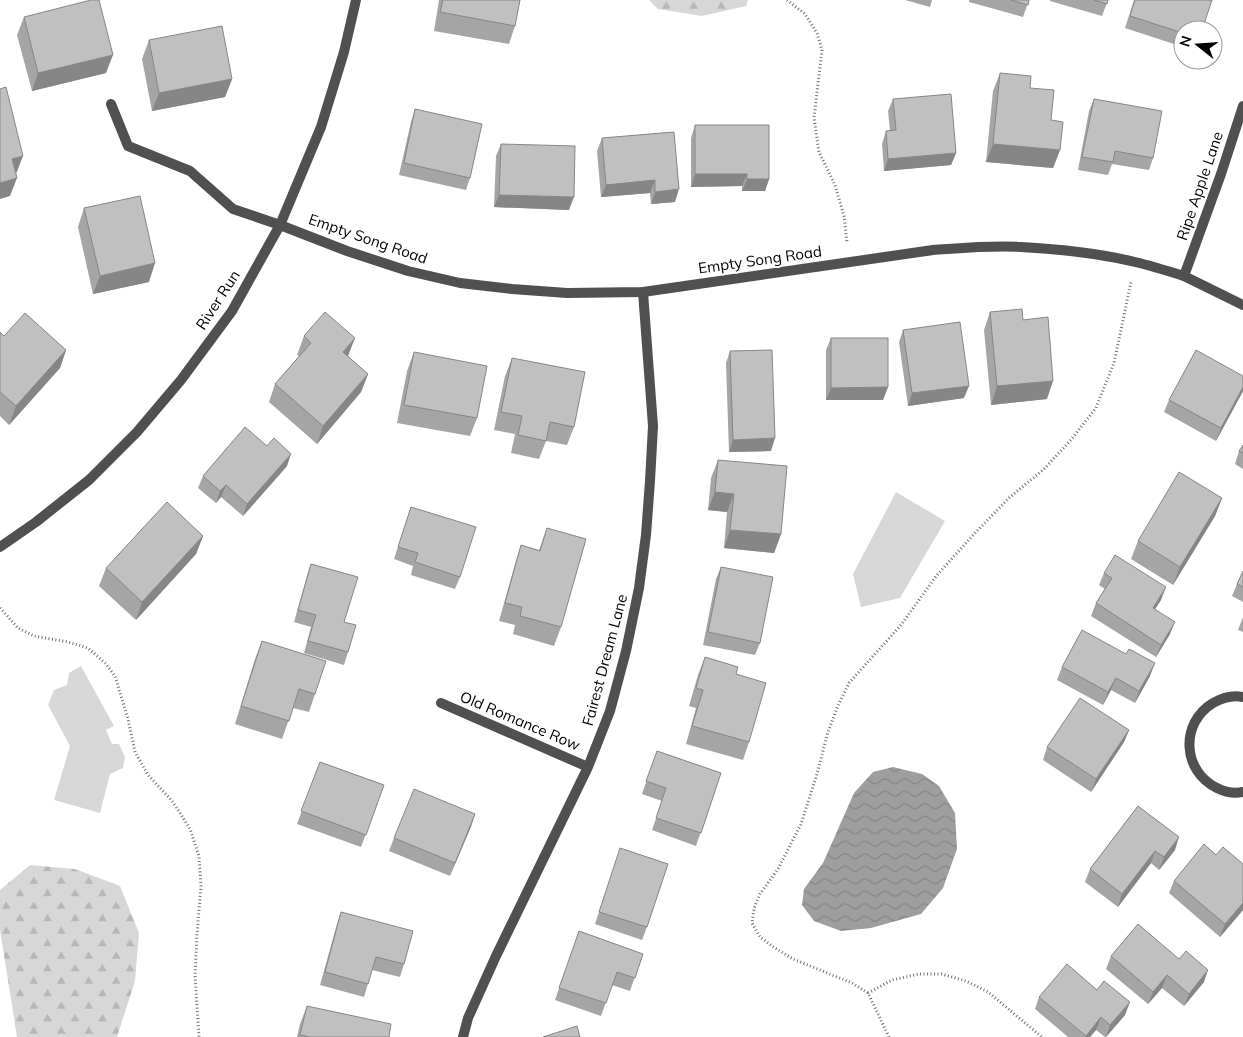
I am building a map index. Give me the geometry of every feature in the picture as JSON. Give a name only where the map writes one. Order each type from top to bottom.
[{"type":"street","name":"River Run","points":[[0,547],[36,522],[89,480],[137,432],[181,380],[232,311],[280,225],[320,128],[344,52],[356,0]]},
{"type":"street","name":"Empty Song Road","points":[[111,104],[128,146],[190,171],[233,209],[347,251],[408,271],[460,282],[512,289],[567,293],[643,292],[932,250],[975,246],[1019,246],[1104,256],[1135,262],[1184,276],[1243,304]]},
{"type":"street","name":"Ripe Apple Lane","points":[[1184,276],[1221,174],[1243,106]]},
{"type":"street","name":"Fairest Dream Lane","points":[[463,1037],[468,1018],[496,956],[588,766],[610,711],[626,651],[639,588],[646,535],[653,426],[643,292]]},
{"type":"street","points":[[1243,697],[1221,698],[1206,708],[1196,720],[1190,736],[1190,754],[1196,771],[1209,784],[1224,791],[1243,792]]},
{"type":"street","name":"Old Romance Row","points":[[441,703],[588,766]]},
{"type":"path","points":[[787,0],[805,14],[817,33],[822,50],[814,118],[819,152],[835,185],[844,216],[849,263]]},
{"type":"path","points":[[888,1037],[868,993],[852,983],[793,959],[772,946],[760,937],[752,923],[754,908],[760,894],[778,868],[801,824],[828,732],[849,683],[902,625],[938,575],[975,533],[1010,497],[1043,470],[1070,441],[1096,408],[1114,363],[1135,262]]},
{"type":"path","points":[[0,608],[18,628],[34,636],[68,642],[88,648],[105,662],[115,676],[128,719],[135,752],[148,775],[173,802],[190,829],[199,856],[201,886],[195,976],[199,1037]]},
{"type":"path","points":[[868,993],[892,980],[919,974],[942,974],[966,981],[988,992],[1042,1037]]},
{"type":"green space","points":[[649,0],[748,0],[746,6],[702,16],[658,9]]},
{"type":"green space","points":[[896,492],[945,521],[900,598],[861,607],[853,574]]},
{"type":"green space","points":[[81,666],[114,726],[106,730],[112,744],[119,744],[125,757],[123,768],[110,774],[100,813],[54,800],[70,746],[48,705],[54,690],[67,685],[69,673]]},
{"type":"green space","points":[[30,865],[75,869],[120,886],[139,933],[135,981],[117,1037],[17,1037],[0,930],[0,890]]},
{"type":"water","points":[[893,767],[922,774],[939,786],[955,813],[957,849],[943,888],[921,914],[871,928],[841,931],[814,921],[802,905],[804,889],[823,863],[854,793],[873,772]]},
{"type":"building","points":[[91,0],[99,0],[113,55],[38,73],[24,17]]},
{"type":"building","points":[[443,0],[520,0],[515,26],[440,12]]},
{"type":"building","points":[[1011,0],[1029,0],[1028,5]]},
{"type":"building","points":[[1094,0],[1108,0],[1107,4]]},
{"type":"building","points":[[1135,0],[1212,0],[1205,20],[1173,20],[1173,30],[1130,16]]},
{"type":"building","points":[[222,26],[232,79],[159,93],[149,40]]},
{"type":"building","points":[[1000,73],[1031,76],[1030,88],[1054,90],[1051,120],[1063,122],[1060,150],[993,144]]},
{"type":"building","points":[[6,87],[23,156],[12,159],[17,178],[0,183],[0,89]]},
{"type":"building","points":[[951,94],[956,153],[888,159],[886,131],[896,130],[893,99]]},
{"type":"building","points":[[1094,99],[1162,111],[1153,158],[1115,151],[1113,162],[1082,157]]},
{"type":"building","points":[[415,109],[482,124],[470,178],[404,163]]},
{"type":"building","points":[[695,125],[769,125],[769,179],[747,179],[747,174],[695,174]]},
{"type":"building","points":[[674,132],[679,189],[655,192],[655,180],[606,185],[602,138]]},
{"type":"building","points":[[501,144],[575,146],[574,197],[499,195]]},
{"type":"building","points":[[140,196],[155,263],[100,276],[84,208]]},
{"type":"building","points":[[1022,309],[1023,320],[1048,317],[1053,381],[997,386],[990,312]]},
{"type":"building","points":[[325,312],[355,338],[343,352],[368,374],[323,426],[275,384],[311,343],[304,336]]},
{"type":"building","points":[[25,313],[66,350],[16,406],[0,392],[0,332],[4,336]]},
{"type":"building","points":[[960,322],[969,386],[912,393],[903,330]]},
{"type":"building","points":[[831,338],[888,338],[888,387],[831,388]]},
{"type":"building","points":[[772,350],[775,438],[733,440],[730,351]]},
{"type":"building","points":[[1196,350],[1243,376],[1243,387],[1221,428],[1169,400]]},
{"type":"building","points":[[414,352],[487,366],[477,418],[404,405]]},
{"type":"building","points":[[512,358],[585,372],[574,427],[550,422],[546,441],[518,435],[522,416],[501,412]]},
{"type":"building","points":[[245,427],[267,446],[274,438],[291,454],[247,504],[226,485],[220,491],[203,476]]},
{"type":"building","points":[[1243,445],[1243,453],[1239,451]]},
{"type":"building","points":[[718,460],[787,466],[781,534],[730,530],[734,494],[715,492]]},
{"type":"building","points":[[1179,472],[1222,498],[1180,567],[1138,541]]},
{"type":"building","points":[[167,502],[203,536],[142,602],[106,568]]},
{"type":"building","points":[[411,507],[476,527],[460,577],[415,562],[418,553],[398,547]]},
{"type":"building","points":[[547,528],[586,539],[561,627],[520,616],[522,607],[505,603],[521,545],[540,551]]},
{"type":"building","points":[[1115,555],[1166,587],[1153,608],[1175,622],[1161,645],[1096,603],[1112,578],[1104,573]]},
{"type":"building","points":[[311,564],[358,577],[344,622],[356,625],[348,652],[308,641],[316,615],[298,610]]},
{"type":"building","points":[[721,567],[773,577],[760,643],[708,632]]},
{"type":"building","points":[[1243,571],[1243,587],[1237,584]]},
{"type":"building","points":[[1082,630],[1126,654],[1129,649],[1155,663],[1139,691],[1116,678],[1108,692],[1062,667]]},
{"type":"building","points":[[262,641],[326,661],[315,694],[299,689],[289,721],[241,706]]},
{"type":"building","points":[[705,657],[738,667],[736,674],[766,683],[749,742],[692,726],[703,690],[696,688]]},
{"type":"building","points":[[1080,698],[1129,730],[1096,779],[1047,747]]},
{"type":"building","points":[[657,751],[721,773],[701,833],[656,818],[666,788],[646,781]]},
{"type":"building","points":[[320,762],[384,785],[366,835],[301,811]]},
{"type":"building","points":[[414,789],[475,814],[455,863],[394,838]]},
{"type":"building","points":[[1138,806],[1179,837],[1164,857],[1155,851],[1122,894],[1090,869]]},
{"type":"building","points":[[1204,844],[1216,855],[1223,847],[1243,864],[1243,903],[1225,924],[1174,881]]},
{"type":"building","points":[[620,848],[668,864],[647,927],[599,912]]},
{"type":"building","points":[[341,912],[413,931],[404,964],[376,957],[368,984],[325,972]]},
{"type":"building","points":[[1138,924],[1179,959],[1186,951],[1208,970],[1189,994],[1167,975],[1153,992],[1111,956]]},
{"type":"building","points":[[579,931],[643,954],[635,978],[617,972],[606,1003],[559,988]]},
{"type":"building","points":[[1067,964],[1097,990],[1104,981],[1130,1002],[1110,1025],[1101,1017],[1086,1036],[1039,997]]},
{"type":"building","points":[[307,1006],[391,1024],[389,1037],[311,1037],[300,1035]]},
{"type":"building","points":[[577,1026],[580,1037],[543,1037]]}]
